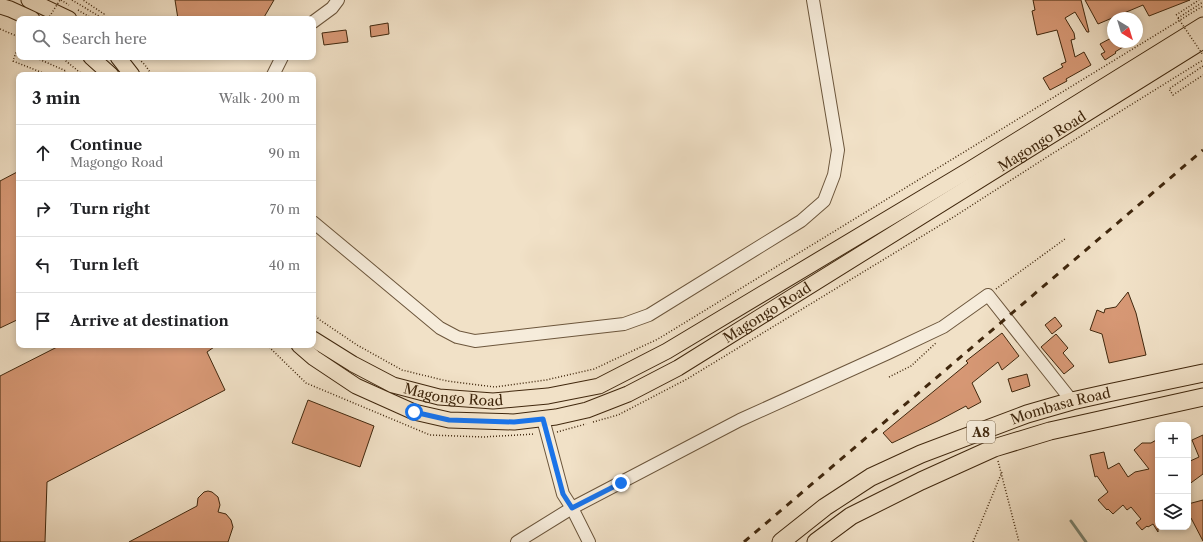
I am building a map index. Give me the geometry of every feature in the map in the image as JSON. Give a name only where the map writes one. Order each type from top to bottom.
[{"type":"highway","name":"Mombasa Road","points":[[781,542],[825,508],[871,478],[921,454],[1020,417],[1072,401],[1203,373]]},
{"type":"highway","name":"Mombasa Road","points":[[816,542],[851,516],[921,481],[994,448],[1050,431],[1203,397]]},
{"type":"main road","points":[[29,0],[63,16]]},
{"type":"main road","points":[[0,6],[25,16]]},
{"type":"main road","name":"Magongo Road","points":[[316,341],[353,364],[393,385],[439,397],[493,401],[548,396],[599,386],[667,351],[968,170],[1203,25]]},
{"type":"main road","name":"Magongo Road","points":[[302,348],[314,358],[356,386],[414,412],[449,420],[514,422],[543,419],[587,410],[628,394],[678,368],[1203,41]]},
{"type":"main road","points":[[95,60],[107,72]]},
{"type":"main road","points":[[120,60],[130,72]]},
{"type":"main road","points":[[667,351],[678,368]]},
{"type":"lane","points":[[316,20],[332,8],[338,0]]},
{"type":"lane","points":[[316,225],[440,328],[457,337],[475,341],[624,324],[649,314],[801,221],[824,201],[834,175],[838,150],[813,0]]},
{"type":"lane","points":[[274,72],[280,60]]},
{"type":"lane","points":[[517,542],[572,508],[740,420],[943,327],[988,295],[1072,401]]},
{"type":"lane","points":[[543,419],[563,494],[572,508],[588,542]]},
{"type":"path","points":[[50,16],[60,0]]},
{"type":"path","points":[[72,0],[99,16]]},
{"type":"path","points":[[83,0],[104,14],[103,16]]},
{"type":"path","points":[[1177,16],[1199,0]]},
{"type":"path","points":[[1177,16],[1203,2]]},
{"type":"path","points":[[1177,16],[1203,55]]},
{"type":"path","points":[[0,29],[16,36]]},
{"type":"path","points":[[16,52],[13,61],[40,72]]},
{"type":"path","points":[[41,60],[66,72]]},
{"type":"path","points":[[64,60],[78,72]]},
{"type":"path","points":[[140,60],[150,72]]},
{"type":"path","points":[[1203,66],[1169,89],[1172,95],[1203,74]]},
{"type":"path","points":[[988,295],[1065,239]]},
{"type":"path","points":[[889,377],[911,366],[942,338],[943,327]]},
{"type":"path","points":[[994,448],[1002,472],[1019,542]]},
{"type":"path","points":[[973,542],[1002,472]]},
{"type":"building","points":[[175,0],[274,0],[265,16],[178,16]]},
{"type":"building","points":[[1033,0],[1081,0],[1089,32],[1087,32],[1075,12],[1065,18],[1074,33],[1075,39],[1071,40],[1075,57],[1084,52],[1091,65],[1050,90],[1043,78],[1063,67],[1061,64],[1066,62],[1057,30],[1037,35],[1032,11],[1035,10]]},
{"type":"building","points":[[1085,0],[1190,0],[1149,16],[1143,5],[1126,12],[1107,12],[1107,20],[1098,24]]},
{"type":"building","points":[[388,23],[389,34],[371,37],[370,26]]},
{"type":"building","points":[[346,30],[348,42],[324,45],[322,33]]},
{"type":"building","points":[[1107,40],[1107,48],[1121,48],[1105,60],[1101,54],[1105,52],[1100,44]]},
{"type":"building","points":[[16,173],[16,320],[0,328],[0,181]]},
{"type":"building","points":[[1128,292],[1136,313],[1146,355],[1109,363],[1102,334],[1090,330],[1097,310],[1104,313],[1105,309],[1116,307]]},
{"type":"building","points":[[1055,317],[1062,326],[1052,334],[1045,325]]},
{"type":"building","points":[[1002,333],[1019,356],[1002,370],[998,362],[972,383],[981,402],[968,409],[966,406],[892,443],[883,433],[968,363],[966,361]]},
{"type":"building","points":[[1056,334],[1068,348],[1063,353],[1074,366],[1064,374],[1041,347]]},
{"type":"building","points":[[55,348],[213,348],[207,352],[225,390],[47,482],[45,542],[0,542],[0,376]]},
{"type":"building","points":[[1027,374],[1030,386],[1012,392],[1008,379]]},
{"type":"building","points":[[308,400],[374,426],[360,467],[292,443]]},
{"type":"building","points":[[1203,435],[1203,474],[1191,483],[1191,461],[1199,457],[1192,440]]},
{"type":"building","points":[[1155,441],[1155,527],[1153,524],[1142,530],[1136,523],[1141,519],[1131,507],[1127,510],[1123,505],[1113,514],[1098,500],[1108,492],[1097,476],[1095,477],[1090,455],[1104,452],[1108,469],[1119,463],[1128,477],[1135,472],[1149,469],[1134,450],[1142,443],[1151,443]]},
{"type":"building","points":[[204,492],[212,492],[218,497],[220,505],[218,512],[226,514],[231,520],[233,527],[228,542],[129,542],[197,506],[198,498]]},
{"type":"building","points":[[1203,500],[1203,541],[1191,518],[1191,503]]},
{"type":"waterway","points":[[1071,521],[1086,542]]},
{"type":"railway","points":[[744,542],[1203,150]]},
{"type":"route","points":[[414,412],[449,420],[514,422],[543,419],[563,494],[572,508],[621,483]]}]
